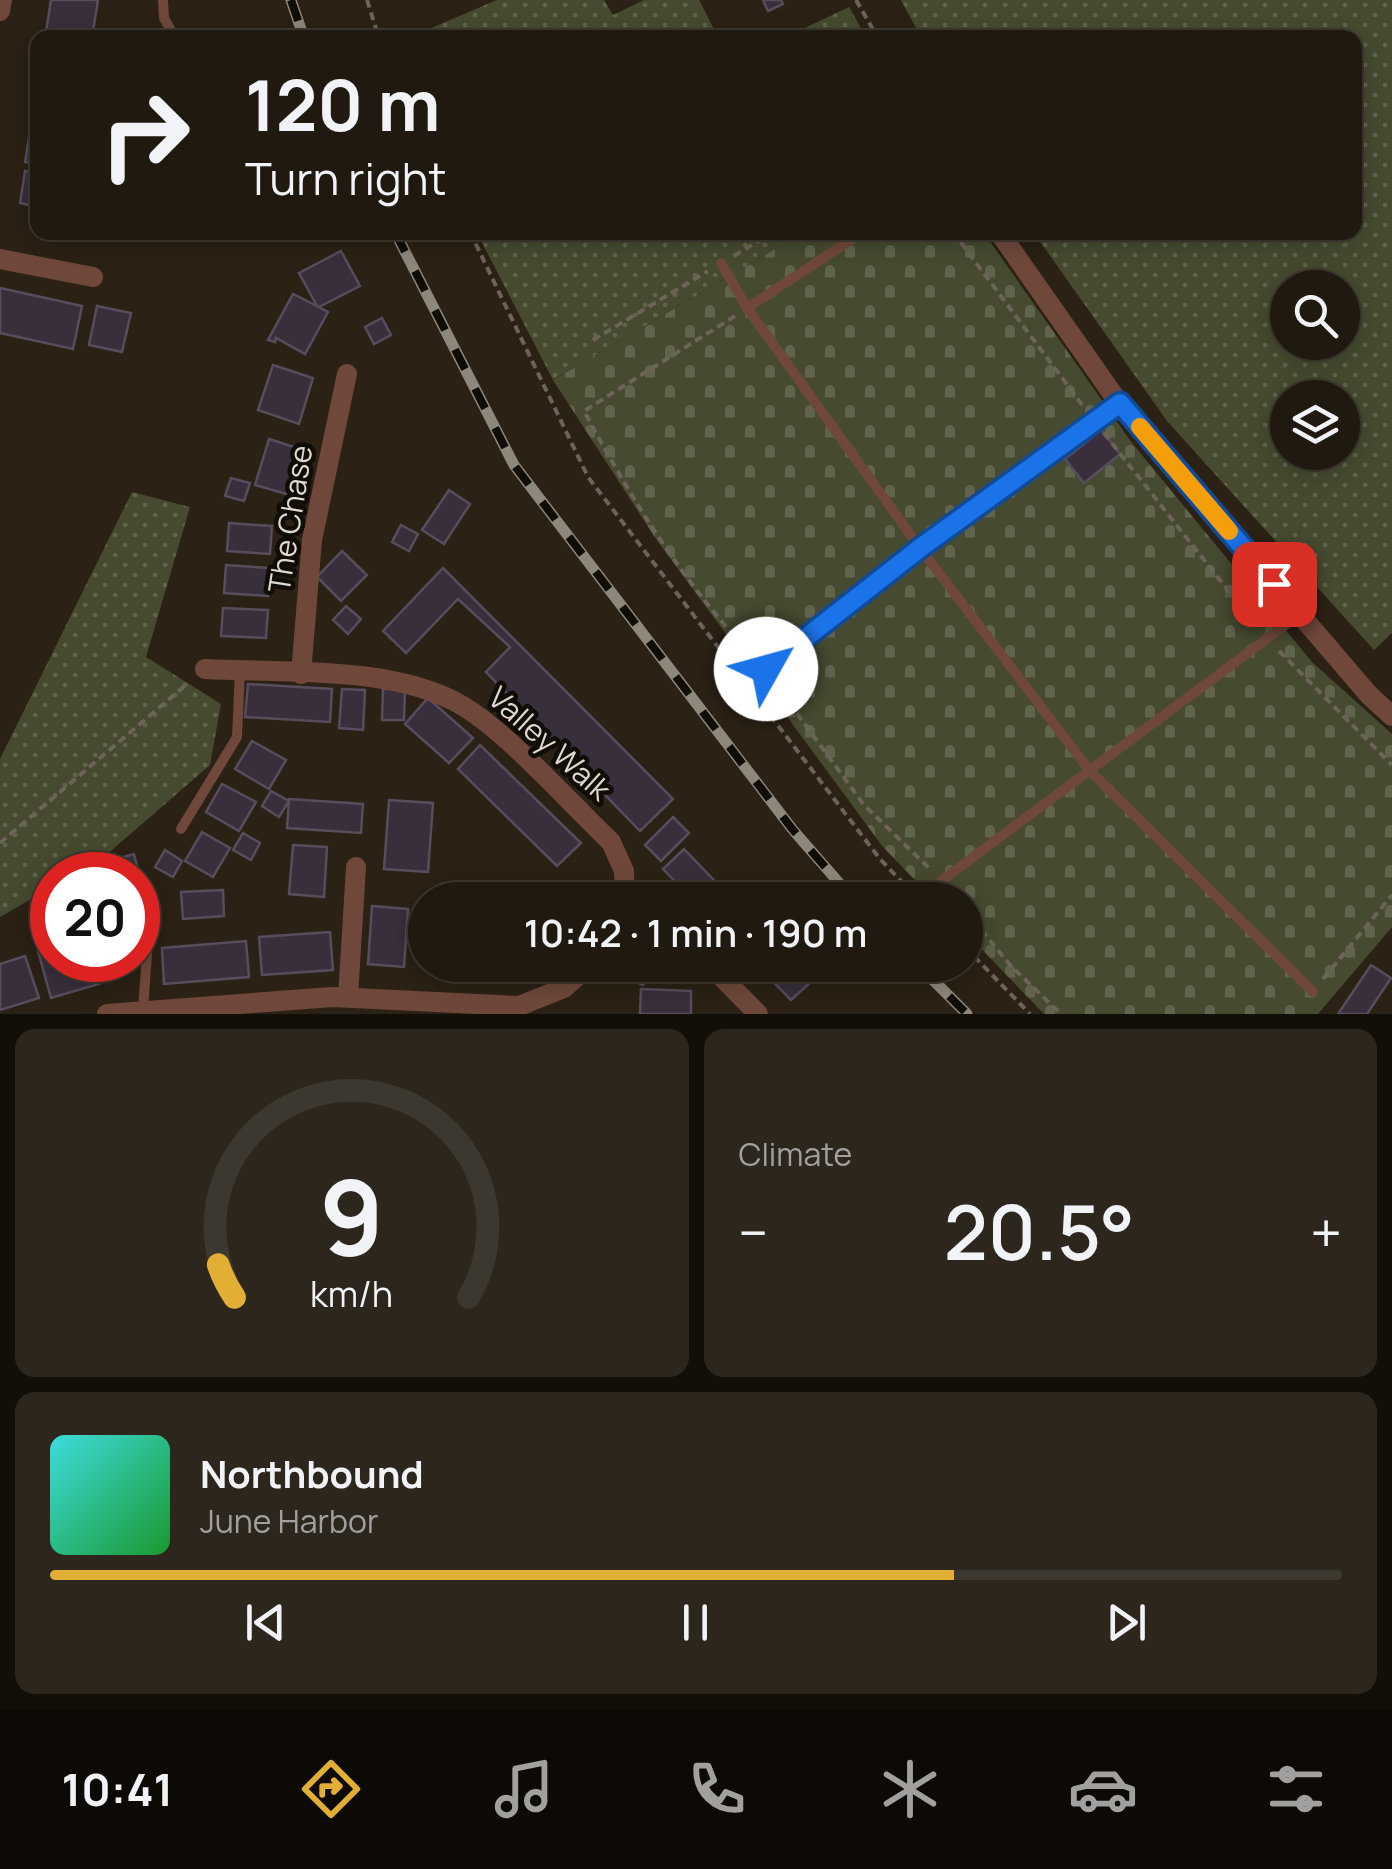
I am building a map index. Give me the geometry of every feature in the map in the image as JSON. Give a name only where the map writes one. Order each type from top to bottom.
[{"type":"street","points":[[0,11],[2,0]]},
{"type":"street","points":[[1004,240],[1120,403],[1392,716]]},
{"type":"street","points":[[0,259],[93,277]]},
{"type":"street","name":"The Chase","points":[[301,674],[312,540],[347,374]]},
{"type":"street","name":"Valley Walk","points":[[204,669],[411,684],[471,711],[611,842],[625,882]]},
{"type":"street","points":[[348,997],[356,867]]},
{"type":"street","points":[[108,1014],[348,997],[519,1006],[571,982]]},
{"type":"street","points":[[727,982],[758,1014]]},
{"type":"lane","points":[[164,0],[164,18],[171,30]]},
{"type":"lane","points":[[747,308],[851,240]]},
{"type":"lane","points":[[720,264],[747,308],[920,548],[1090,771],[1313,992]]},
{"type":"lane","points":[[766,669],[920,548],[1120,403]]},
{"type":"lane","points":[[941,881],[1300,614]]},
{"type":"lane","points":[[182,830],[237,737],[240,671]]},
{"type":"lane","points":[[144,1010],[146,982]]},
{"type":"path","points":[[367,0],[376,30]]},
{"type":"path","points":[[856,0],[873,30]]},
{"type":"path","points":[[474,240],[588,477],[880,860],[901,882]]},
{"type":"path","points":[[594,340],[759,240]]},
{"type":"path","points":[[959,240],[1094,421],[1266,639],[1392,765]]},
{"type":"path","points":[[747,308],[584,411],[608,456],[724,627],[766,669],[796,717],[864,805],[941,881]]},
{"type":"path","points":[[0,843],[204,669]]},
{"type":"path","points":[[1313,992],[1392,894]]},
{"type":"path","points":[[983,932],[1010,965],[1061,1014]]},
{"type":"path","points":[[983,966],[1030,1014]]},
{"type":"green space","points":[[497,0],[604,0],[613,15],[644,0],[699,0],[714,30],[426,30]]},
{"type":"green space","points":[[901,0],[1392,0],[1392,633],[1374,650],[1167,421],[1039,240],[1362,240],[1362,30],[917,30]]},
{"type":"green space","points":[[849,7],[862,30],[801,30]]},
{"type":"green space","points":[[481,240],[790,240],[553,380]]},
{"type":"green space","points":[[790,240],[989,240],[1132,443],[1312,662],[1392,734],[1392,927],[1318,1014],[1044,1014],[983,951],[983,882],[917,882],[883,847],[656,539],[553,380]]},
{"type":"green space","points":[[132,492],[190,507],[146,657],[221,704],[210,765],[110,852],[30,852],[30,900],[0,917],[0,759]]},
{"type":"building","points":[[51,0],[98,0],[93,30],[46,30]]},
{"type":"building","points":[[763,0],[781,0],[783,4],[768,11]]},
{"type":"building","points":[[30,132],[30,163],[25,162]]},
{"type":"building","points":[[25,171],[30,172],[30,205],[20,203]]},
{"type":"building","points":[[341,251],[360,286],[319,307],[328,312],[305,354],[276,338],[275,342],[268,340],[293,294],[317,306],[299,273]]},
{"type":"building","points":[[0,288],[82,306],[73,349],[0,333]]},
{"type":"building","points":[[97,306],[131,313],[122,352],[89,345]]},
{"type":"building","points":[[382,318],[391,335],[374,344],[365,327]]},
{"type":"building","points":[[273,365],[313,378],[299,424],[258,410]]},
{"type":"building","points":[[1101,430],[1120,454],[1084,483],[1065,459]]},
{"type":"building","points":[[269,439],[307,451],[293,496],[255,485]]},
{"type":"building","points":[[231,478],[250,483],[244,501],[225,496]]},
{"type":"building","points":[[449,490],[470,504],[444,544],[422,530]]},
{"type":"building","points":[[229,523],[272,526],[270,554],[227,551]]},
{"type":"building","points":[[401,525],[418,534],[409,551],[392,542]]},
{"type":"building","points":[[342,551],[367,575],[341,601],[317,577]]},
{"type":"building","points":[[226,565],[270,568],[268,596],[224,593]]},
{"type":"building","points":[[443,568],[673,799],[640,831],[486,672],[510,647],[458,599],[406,653],[383,631]]},
{"type":"building","points":[[346,606],[361,619],[348,634],[333,620]]},
{"type":"building","points":[[223,608],[268,610],[266,638],[221,636]]},
{"type":"building","points":[[248,684],[332,689],[330,722],[245,717]]},
{"type":"building","points":[[342,689],[365,690],[363,730],[339,728]]},
{"type":"building","points":[[383,689],[405,689],[404,720],[382,720]]},
{"type":"building","points":[[428,698],[473,738],[449,763],[405,724]]},
{"type":"building","points":[[252,741],[286,760],[269,789],[235,769]]},
{"type":"building","points":[[480,745],[581,843],[557,866],[458,769]]},
{"type":"building","points":[[222,784],[256,802],[239,831],[206,812]]},
{"type":"building","points":[[271,791],[289,801],[279,817],[262,806]]},
{"type":"building","points":[[289,799],[363,804],[361,833],[287,828]]},
{"type":"building","points":[[389,800],[433,803],[428,872],[384,869]]},
{"type":"building","points":[[673,817],[689,833],[661,861],[645,845]]},
{"type":"building","points":[[202,832],[230,848],[213,877],[185,861]]},
{"type":"building","points":[[243,833],[260,843],[251,860],[233,850]]},
{"type":"building","points":[[293,845],[327,847],[324,897],[289,894]]},
{"type":"building","points":[[684,849],[716,882],[676,882],[663,869]]},
{"type":"building","points":[[165,850],[182,861],[173,877],[160,870]]},
{"type":"building","points":[[223,890],[224,916],[183,919],[181,892]]},
{"type":"building","points":[[372,906],[408,909],[404,967],[368,964]]},
{"type":"building","points":[[330,932],[333,970],[262,975],[259,937]]},
{"type":"building","points":[[246,941],[249,977],[164,984],[162,948]]},
{"type":"building","points":[[25,956],[30,982],[34,982],[39,998],[0,1010],[0,964]]},
{"type":"building","points":[[1371,965],[1391,978],[1367,1014],[1338,1014]]},
{"type":"building","points":[[47,982],[98,982],[99,984],[51,998]]},
{"type":"building","points":[[774,982],[811,982],[791,1000]]},
{"type":"building","points":[[641,989],[691,991],[691,1014],[640,1014]]},
{"type":"railway","points":[[291,0],[301,30]]},
{"type":"railway","points":[[399,240],[514,465],[793,830],[838,882]]},
{"type":"railway","points":[[935,982],[967,1014]]},
{"type":"slow traffic","points":[[1140,427],[1229,531]]},
{"type":"route","points":[[766,669],[920,548],[1120,403],[1274,584]]}]
